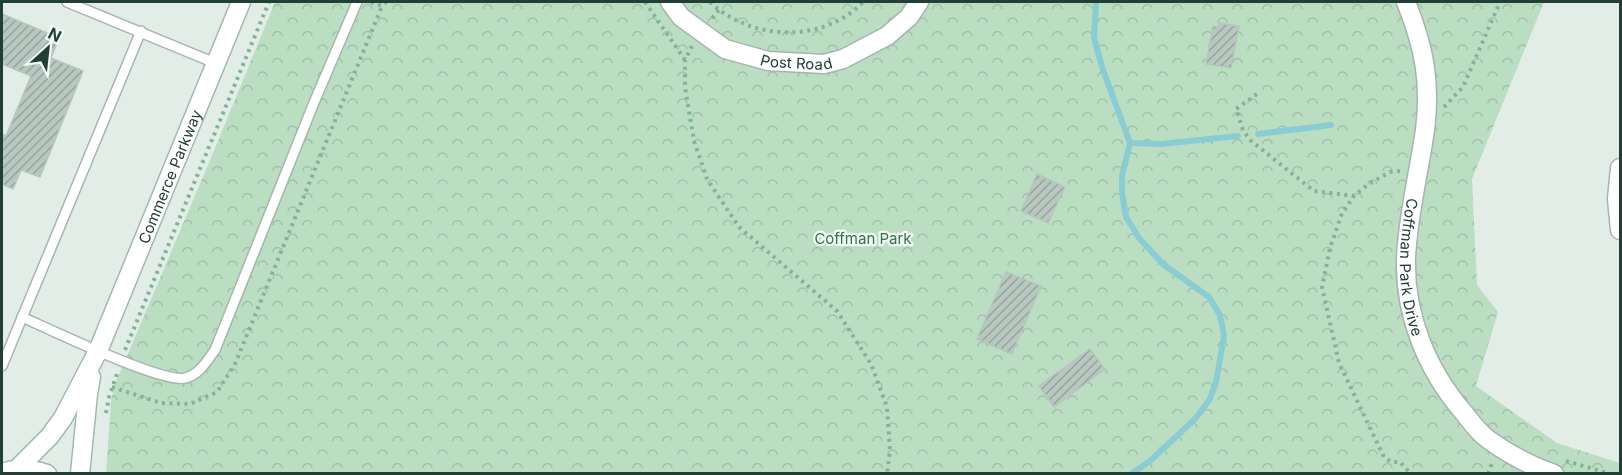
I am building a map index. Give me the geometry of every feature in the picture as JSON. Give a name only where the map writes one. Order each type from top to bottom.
[{"type":"street","name":"Commerce Parkway","points":[[10,471],[50,436],[63,418],[98,351],[241,2]]},
{"type":"street","name":"Post Road","points":[[670,2],[681,16],[724,49],[768,61],[824,63],[843,59],[887,36],[909,17],[919,2]]},
{"type":"street","name":"Coffman Park Drive","points":[[1406,2],[1424,54],[1428,111],[1406,258],[1407,286],[1413,319],[1429,362],[1455,403],[1488,439],[1526,462],[1555,466]]},
{"type":"street","points":[[1620,168],[1617,199],[1620,230]]},
{"type":"street","name":"Commerce Parkway","points":[[80,474],[88,394],[98,351]]},
{"type":"street","points":[[10,471],[32,470],[47,474]]},
{"type":"lane","points":[[67,2],[215,63]]},
{"type":"lane","points":[[22,317],[98,351],[170,378],[185,378],[202,368],[214,350],[357,2]]},
{"type":"lane","points":[[2,366],[141,31]]},
{"type":"path","points":[[106,417],[109,397],[122,360],[269,2]]},
{"type":"path","points":[[371,2],[382,6],[386,2]]},
{"type":"path","points":[[645,2],[685,60],[685,87],[694,141],[707,179],[739,227],[837,311],[871,364],[887,407],[890,451],[887,474]]},
{"type":"path","points":[[710,2],[728,15],[763,30],[802,32],[841,20],[863,2]]},
{"type":"path","points":[[1442,102],[1442,110],[1463,87],[1500,2]]},
{"type":"path","points":[[1257,94],[1236,109],[1243,130],[1250,140],[1314,190],[1354,196]]},
{"type":"path","points":[[1411,474],[1400,462],[1391,462],[1384,457],[1339,363],[1322,287],[1330,248],[1342,213],[1354,196],[1367,184],[1390,172],[1419,174]]},
{"type":"path","points":[[1555,466],[1611,474]]},
{"type":"green space","name":"Coffman Park","points":[[275,2],[1544,2],[1472,179],[1477,285],[1498,312],[1476,386],[1557,443],[1620,463],[1620,474],[106,474],[111,400],[116,382]]},
{"type":"building","points":[[2,14],[59,38],[51,58],[83,71],[40,177],[21,170],[13,189],[2,184],[2,134],[6,136],[31,76],[2,64]]},
{"type":"building","points":[[1219,23],[1239,26],[1231,68],[1206,64],[1213,26],[1218,27]]},
{"type":"building","points":[[1037,174],[1065,187],[1048,223],[1021,211]]},
{"type":"building","points":[[1006,272],[1041,286],[1012,354],[977,339]]},
{"type":"building","points":[[1090,349],[1105,369],[1054,407],[1039,386]]},
{"type":"waterway","points":[[1096,2],[1094,38],[1103,70],[1130,143],[1122,176],[1126,217],[1139,238],[1164,265],[1209,297],[1220,315],[1224,336],[1216,382],[1210,399],[1195,419],[1150,461],[1131,474]]},
{"type":"waterway","points":[[1258,134],[1331,125]]},
{"type":"waterway","points":[[1130,143],[1161,144],[1238,136]]}]
